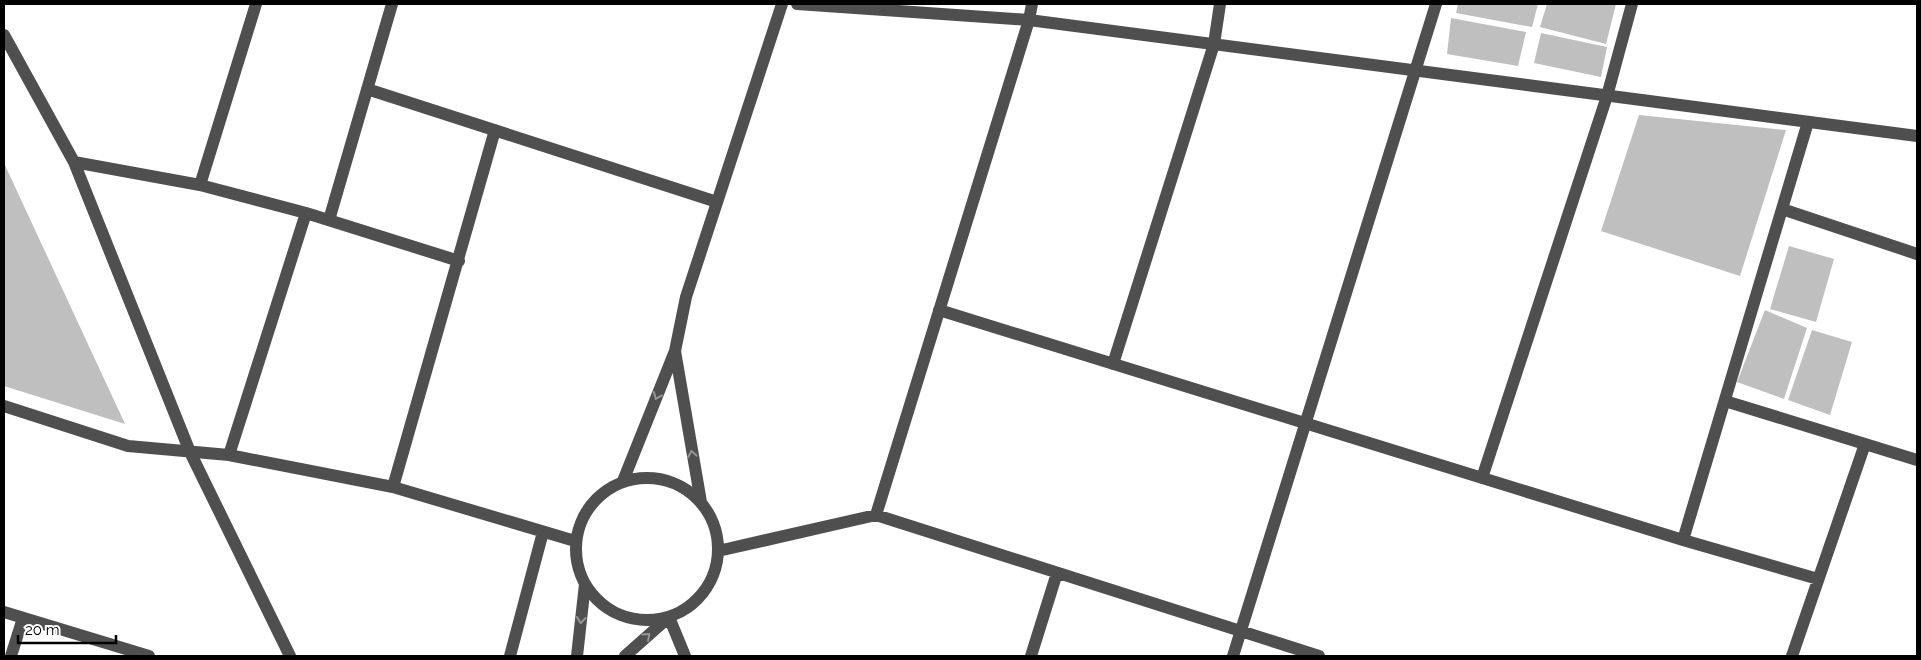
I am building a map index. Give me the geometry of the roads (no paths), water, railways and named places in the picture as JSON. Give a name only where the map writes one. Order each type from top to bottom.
[{"type":"street","points":[[200,185],[256,4]]},
{"type":"street","points":[[329,220],[392,4]]},
{"type":"street","points":[[623,481],[676,351],[686,297],[782,4]]},
{"type":"street","points":[[796,4],[1029,20],[1917,136]]},
{"type":"street","points":[[876,515],[1029,20],[1032,4]]},
{"type":"street","points":[[1113,364],[1214,44],[1220,4]]},
{"type":"street","points":[[1234,656],[1436,4]]},
{"type":"street","points":[[1482,478],[1607,96],[1632,4]]},
{"type":"street","points":[[4,35],[74,162],[190,452],[290,656]]},
{"type":"street","points":[[367,89],[718,202]]},
{"type":"street","points":[[1683,540],[1808,122]]},
{"type":"street","points":[[393,487],[495,130]]},
{"type":"street","points":[[74,162],[200,185],[306,213],[459,260]]},
{"type":"street","points":[[1782,209],[1917,254]]},
{"type":"street","points":[[229,455],[306,213]]},
{"type":"street","points":[[939,310],[1683,540],[1818,579]]},
{"type":"street","points":[[676,351],[701,502]]},
{"type":"street","points":[[1725,401],[1917,460]]},
{"type":"street","points":[[4,406],[128,446],[229,455],[393,487],[575,541]]},
{"type":"street","points":[[1792,656],[1865,444]]},
{"type":"street","points":[[647,478],[672,482],[688,490],[701,502],[711,517],[716,533],[718,550],[716,568],[709,584],[698,598],[685,609],[669,616],[652,620],[634,619],[618,614],[604,606],[594,596],[585,584],[579,570],[575,541],[579,525],[586,511],[596,498],[609,488],[623,481],[647,478]]},
{"type":"street","points":[[718,550],[876,515],[1319,656]]},
{"type":"street","points":[[510,656],[543,532]]},
{"type":"street","points":[[1031,656],[1057,573]]},
{"type":"street","points":[[577,656],[585,584]]},
{"type":"street","points":[[4,612],[150,656]]},
{"type":"street","points":[[625,656],[669,616]]},
{"type":"street","points":[[669,616],[685,656]]},
{"type":"street","points":[[11,656],[23,618]]}]
